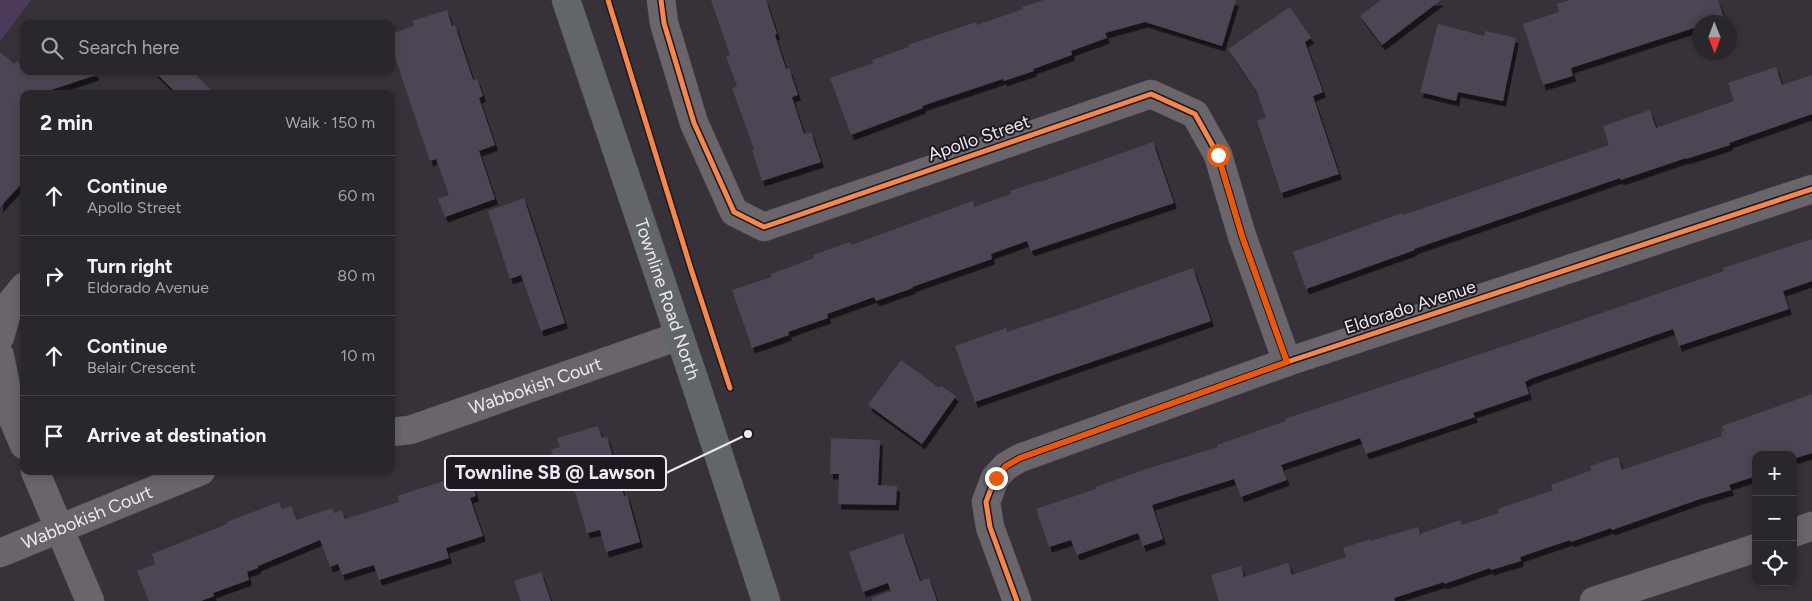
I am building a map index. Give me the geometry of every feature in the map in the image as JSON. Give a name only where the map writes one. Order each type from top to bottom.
[{"type":"main road","name":"Townline Road North","points":[[566,0],[766,601]]},
{"type":"street","name":"Apollo Street","points":[[661,0],[664,24],[694,123],[734,212],[764,227],[1152,94],[1195,114],[1218,155],[1242,236],[1287,362]]},
{"type":"street","name":"Eldorado Avenue","points":[[1017,601],[990,527],[986,502],[996,478],[1006,466],[1020,458],[1287,362],[1812,189]]},
{"type":"street","points":[[0,338],[9,305],[20,292]]},
{"type":"street","name":"Wabbokish Court","points":[[395,432],[410,430],[679,336]]},
{"type":"street","points":[[0,356],[12,417],[20,436]]},
{"type":"street","points":[[37,475],[90,601]]},
{"type":"street","name":"Wabbokish Court","points":[[0,553],[191,475]]},
{"type":"street","points":[[1797,532],[1812,526]]},
{"type":"street","points":[[1594,601],[1752,549]]},
{"type":"shaded area","points":[[0,0],[31,0],[0,41]]},
{"type":"building","points":[[711,0],[766,0],[786,69],[789,68],[798,95],[792,97],[804,134],[811,132],[821,162],[762,181],[752,150],[754,149],[732,88],[737,86],[726,56],[730,55]]},
{"type":"building","points":[[1044,0],[1236,0],[1222,46],[1145,22],[1105,33],[1107,38],[1071,51],[1072,55],[1033,69],[1034,71],[1004,81],[1003,79],[922,106],[923,108],[851,135],[830,78],[873,63],[872,60],[909,47],[908,45],[976,22],[977,25]]},
{"type":"building","points":[[1381,0],[1441,0],[1382,45],[1360,16]]},
{"type":"building","points":[[1570,0],[1718,0],[1723,15],[1692,15],[1692,29],[1571,68],[1573,76],[1543,85],[1523,24],[1559,12],[1557,4]]},
{"type":"building","points":[[1290,7],[1311,38],[1305,42],[1323,92],[1313,96],[1339,174],[1281,193],[1257,121],[1266,118],[1257,92],[1228,49]]},
{"type":"building","points":[[447,10],[452,26],[455,25],[473,80],[477,79],[483,96],[479,98],[495,145],[479,151],[495,199],[445,217],[438,199],[449,195],[436,159],[430,161],[395,57],[395,33],[414,26],[412,21]]},
{"type":"building","points":[[1438,24],[1484,36],[1485,31],[1516,38],[1503,101],[1458,92],[1456,101],[1420,92]]},
{"type":"building","points":[[0,52],[14,64],[17,61],[20,64],[20,75],[96,75],[51,90],[20,90],[20,185],[0,207]]},
{"type":"building","points":[[1776,67],[1782,85],[1812,75],[1812,114],[1729,143],[1730,145],[1621,180],[1620,178],[1414,249],[1306,289],[1293,252],[1402,213],[1403,215],[1609,145],[1603,126],[1650,110],[1656,128],[1734,101],[1728,83]]},
{"type":"building","points":[[158,75],[196,75],[211,90],[173,90]]},
{"type":"building","points":[[1153,142],[1174,203],[1031,251],[1027,241],[991,254],[992,259],[913,288],[876,301],[874,297],[827,314],[828,318],[788,332],[789,335],[752,348],[732,290],[772,277],[771,274],[814,258],[813,255],[850,242],[851,245],[973,201],[974,207],[1011,194],[1010,191]]},
{"type":"building","points":[[524,198],[565,323],[541,331],[521,275],[510,279],[488,211]]},
{"type":"building","points":[[1812,239],[1812,281],[1783,291],[1789,309],[1679,346],[1673,329],[1530,379],[1525,382],[1529,394],[1473,413],[1475,417],[1366,454],[1360,438],[1281,465],[1287,480],[1241,497],[1234,479],[1152,505],[1163,539],[1143,546],[1138,533],[1077,555],[1071,540],[1049,547],[1036,509],[1096,489],[1096,487],[1143,470],[1218,447],[1217,445],[1286,421],[1285,419],[1537,335],[1724,271],[1723,268]]},
{"type":"building","points":[[1193,268],[1211,321],[975,402],[955,346],[1006,328],[1007,332]]},
{"type":"building","points":[[901,360],[939,388],[941,386],[956,396],[922,444],[868,405]]},
{"type":"building","points":[[1812,394],[1812,453],[1797,458],[1797,451],[1752,451],[1752,477],[1729,485],[1731,490],[1612,530],[1611,528],[1571,542],[1570,540],[1520,557],[1521,561],[1491,570],[1490,568],[1444,584],[1444,582],[1394,598],[1395,601],[1219,601],[1211,575],[1241,566],[1244,577],[1288,563],[1292,575],[1346,557],[1343,548],[1371,539],[1371,541],[1418,527],[1420,534],[1460,520],[1462,525],[1499,513],[1498,509],[1553,490],[1551,485],[1592,470],[1590,466],[1618,457],[1622,470],[1722,436],[1721,432],[1724,431],[1722,426]]},
{"type":"building","points":[[598,426],[602,438],[607,437],[624,496],[627,495],[640,542],[606,552],[600,530],[587,533],[570,474],[559,477],[551,450],[560,447],[557,438]]},
{"type":"building","points":[[831,438],[880,440],[878,485],[897,486],[896,505],[838,504],[839,474],[830,474]]},
{"type":"building","points":[[469,473],[476,496],[470,498],[483,536],[446,548],[449,558],[379,580],[374,565],[342,575],[338,564],[330,567],[320,540],[258,566],[258,568],[247,572],[249,580],[213,593],[214,596],[201,601],[149,601],[137,571],[155,564],[152,554],[279,502],[282,509],[291,506],[297,520],[332,508],[334,513],[342,510],[345,519],[399,502],[397,496]]},
{"type":"building","points":[[903,533],[920,581],[929,578],[937,601],[872,601],[872,598],[891,591],[888,583],[863,592],[849,552]]},
{"type":"building","points":[[541,572],[551,601],[521,601],[514,581]]},
{"type":"cycle path","points":[[608,0],[691,269],[730,388]]},
{"type":"cycle path","points":[[661,0],[664,23],[694,123],[734,212],[764,227],[1151,94],[1195,114],[1218,155],[1242,236],[1287,362]]},
{"type":"cycle path","points":[[1017,601],[990,527],[986,502],[995,478],[1006,466],[1020,458],[1287,362],[1812,189]]},
{"type":"place","name":"Townline SB @ Lawson","points":[[748,434]]},
{"type":"route","points":[[996,478],[1006,466],[1020,458],[1287,362],[1242,236],[1218,155]]}]
